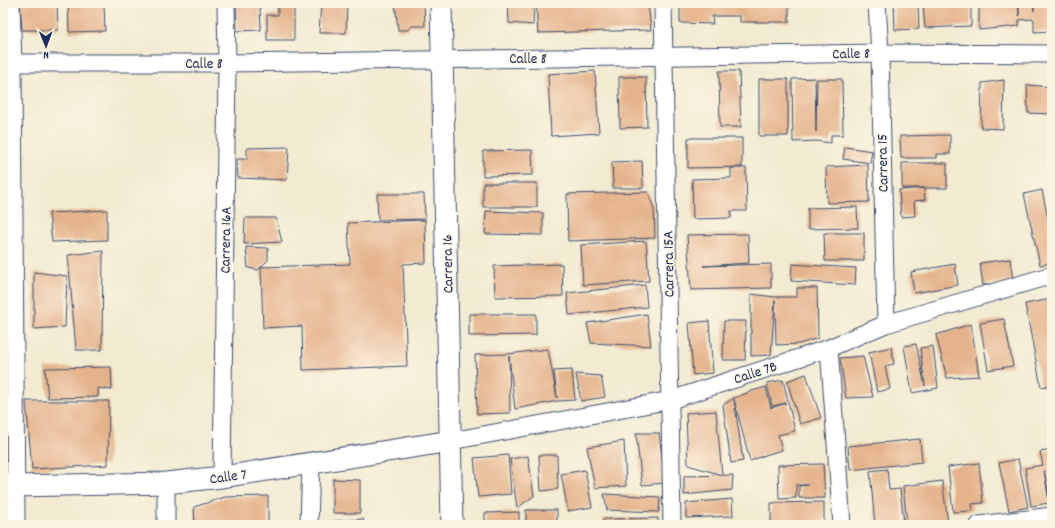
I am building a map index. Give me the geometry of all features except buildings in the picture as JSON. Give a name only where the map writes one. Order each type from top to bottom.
[{"type":"street","points":[[11,3],[8,63],[9,485],[16,525]]},
{"type":"street","name":"Carrera 16A","points":[[222,477],[227,62],[226,3]]},
{"type":"street","name":"Carrera 16","points":[[441,3],[452,525]]},
{"type":"street","name":"Carrera 15A","points":[[663,3],[672,525]]},
{"type":"street","name":"Carrera 15","points":[[877,3],[880,53],[886,324]]},
{"type":"street","name":"Calle 8","points":[[8,63],[227,62],[880,53],[1052,54]]},
{"type":"street","name":"Calle 7B","points":[[451,441],[671,400],[829,348],[886,324],[1052,275]]},
{"type":"street","points":[[829,348],[842,525]]},
{"type":"street","name":"Calle 7","points":[[9,485],[166,483],[222,477],[451,441]]},
{"type":"street","points":[[309,525],[311,462]]},
{"type":"street","points":[[166,483],[166,525]]},
{"type":"street","points":[[979,525],[1052,516]]}]
